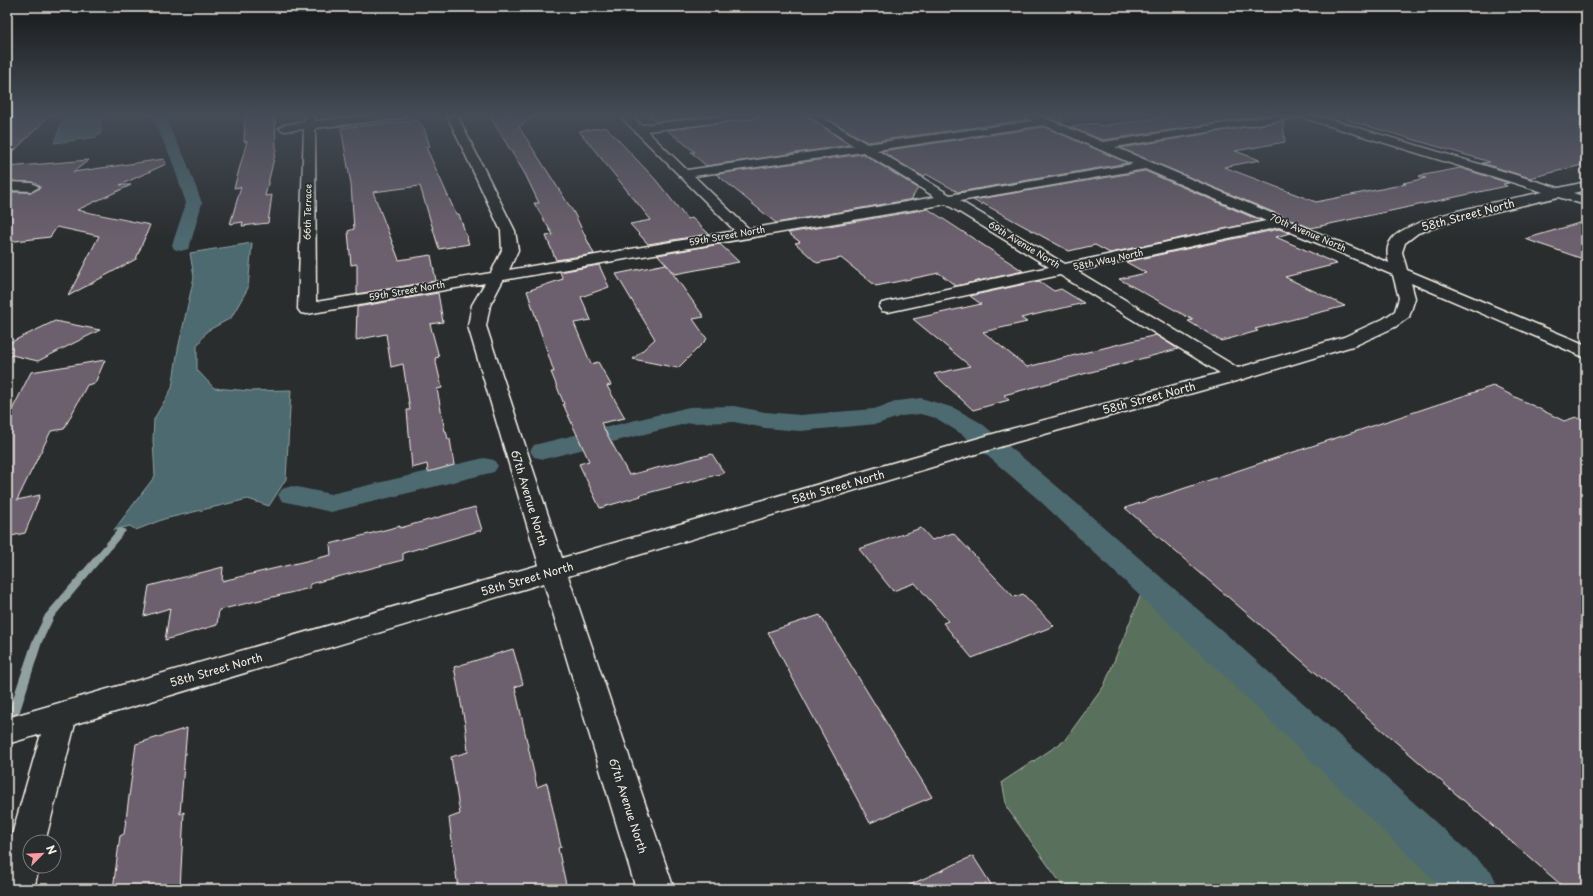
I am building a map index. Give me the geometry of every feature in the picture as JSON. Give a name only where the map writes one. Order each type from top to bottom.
[{"type":"street","name":"66th Terrace","points":[[307,309],[309,157]]},
{"type":"street","name":"67th Avenue North","points":[[472,157],[508,230],[510,250],[481,305],[477,326],[553,572],[655,889]]},
{"type":"street","points":[[667,157],[745,232]]},
{"type":"street","points":[[685,174],[805,157]]},
{"type":"street","name":"69th Avenue North","points":[[880,157],[1236,375]]},
{"type":"street","name":"70th Avenue North","points":[[1128,157],[1586,352]]},
{"type":"street","points":[[1441,157],[1586,202]]},
{"type":"street","name":"59th Street North","points":[[307,309],[745,232],[1147,165]]},
{"type":"street","points":[[7,186],[32,187]]},
{"type":"street","name":"58th Street North","points":[[7,731],[553,572],[1008,437],[1236,375],[1350,341],[1389,323],[1403,313],[1407,298],[1394,252],[1398,241],[1413,230],[1556,192],[1586,186]]},
{"type":"street","name":"58th Way North","points":[[888,307],[1281,222]]},
{"type":"street","points":[[15,889],[51,718]]},
{"type":"green space","points":[[1144,587],[1459,889],[1065,889],[1007,808],[1002,782],[1064,741],[1104,686]]},
{"type":"water","points":[[252,243],[248,288],[231,318],[207,331],[197,346],[197,370],[214,388],[250,391],[291,390],[286,479],[269,506],[248,499],[164,519],[136,530],[130,526],[114,530],[155,476],[153,440],[154,419],[172,388],[178,349],[194,277],[190,253]]},
{"type":"building","points":[[243,157],[274,157],[265,196],[272,195],[268,223],[242,226],[243,222],[230,224],[241,187],[234,188]]},
{"type":"building","points":[[346,157],[430,157],[456,214],[459,214],[469,244],[439,249],[420,186],[373,192],[399,260],[431,255],[436,281],[357,294],[357,264],[351,265],[348,231],[354,229],[351,184]]},
{"type":"building","points":[[515,157],[538,157],[574,213],[594,254],[556,260],[546,236],[553,235],[534,203],[539,203],[525,174]]},
{"type":"building","points":[[600,157],[634,157],[655,179],[687,219],[692,218],[709,234],[648,244],[630,224],[651,220]]},
{"type":"building","points":[[696,157],[769,157],[706,166]]},
{"type":"building","points":[[842,157],[868,157],[918,188],[912,198],[913,199],[776,223],[716,174]]},
{"type":"building","points":[[891,157],[1114,157],[1128,163],[958,192],[926,174],[924,177]]},
{"type":"building","points":[[1141,157],[1251,157],[1260,160],[1224,167],[1316,202],[1406,184],[1403,183],[1426,178],[1419,176],[1460,168],[1509,183],[1503,184],[1507,186],[1311,228]]},
{"type":"building","points":[[1472,157],[1586,157],[1586,164],[1530,178],[1482,163],[1490,162]]},
{"type":"building","points":[[164,159],[166,164],[120,185],[131,185],[77,210],[150,225],[136,259],[68,296],[99,236],[57,227],[50,237],[7,242],[7,192],[32,192],[40,188],[32,182],[7,181],[7,167],[89,160],[73,172]]},
{"type":"building","points":[[1145,171],[1261,221],[1110,253],[1095,245],[1069,251],[982,203],[982,205],[973,200]]},
{"type":"building","points":[[928,209],[1023,271],[956,286],[939,273],[876,286],[841,258],[817,263],[795,243],[800,242],[788,233]]},
{"type":"building","points":[[1586,221],[1586,260],[1525,239]]},
{"type":"building","points":[[1279,229],[1290,233],[1276,237],[1337,264],[1285,277],[1345,306],[1255,329],[1258,331],[1221,341],[1188,321],[1193,320],[1119,279],[1146,273],[1126,262]]},
{"type":"building","points":[[720,244],[739,262],[675,274],[658,255]]},
{"type":"building","points":[[666,264],[704,317],[693,319],[707,339],[678,368],[633,359],[655,339],[616,274]]},
{"type":"building","points":[[599,265],[609,287],[581,297],[591,320],[574,323],[591,364],[598,362],[611,385],[607,386],[625,418],[601,423],[629,475],[712,454],[724,473],[640,495],[641,496],[600,508],[579,464],[589,461],[563,404],[551,372],[554,372],[527,291],[563,279],[560,272]]},
{"type":"building","points":[[1039,281],[1054,291],[1061,289],[1084,303],[1021,318],[1027,322],[983,332],[1027,367],[1156,335],[1178,349],[1004,395],[1009,400],[973,410],[934,374],[970,366],[913,319],[981,304],[970,296]]},
{"type":"building","points":[[438,293],[443,322],[430,324],[439,357],[435,358],[442,388],[437,389],[445,431],[448,439],[450,439],[454,465],[428,472],[427,464],[412,468],[407,410],[410,410],[403,364],[391,367],[386,334],[356,340],[357,307]]},
{"type":"building","points":[[55,321],[100,330],[38,361],[7,354],[7,344]]},
{"type":"building","points":[[105,360],[95,383],[87,385],[64,429],[51,431],[17,500],[40,495],[25,533],[7,537],[7,411],[12,410],[31,372]]},
{"type":"building","points":[[1493,386],[1564,421],[1576,417],[1586,422],[1586,889],[1566,889],[1125,508]]},
{"type":"building","points":[[475,507],[482,530],[403,553],[403,560],[310,584],[310,588],[219,610],[217,625],[165,640],[170,608],[144,616],[149,586],[223,567],[222,581],[331,555],[330,544],[400,526],[400,528]]},
{"type":"building","points":[[921,528],[932,540],[953,533],[1014,597],[1023,594],[1054,626],[972,658],[943,623],[948,621],[915,583],[893,591],[859,549]]},
{"type":"building","points":[[820,615],[932,797],[870,823],[768,632]]},
{"type":"building","points":[[513,649],[523,684],[515,687],[537,787],[547,783],[561,847],[558,848],[567,889],[458,889],[449,818],[460,814],[451,757],[468,752],[465,724],[454,667]]},
{"type":"building","points":[[187,728],[180,814],[184,812],[180,889],[113,889],[120,836],[124,834],[136,744]]},
{"type":"building","points":[[973,856],[994,889],[901,889]]},
{"type":"waterway","points":[[177,157],[194,203],[181,245]]},
{"type":"waterway","points":[[544,451],[689,415],[734,414],[765,420],[800,423],[877,416],[898,409],[921,406],[945,413],[972,429],[1049,494],[1229,658],[1476,889]]},
{"type":"waterway","points":[[292,495],[331,503],[484,466]]},
{"type":"waterway","points":[[7,733],[37,642],[50,615],[121,531]]}]
